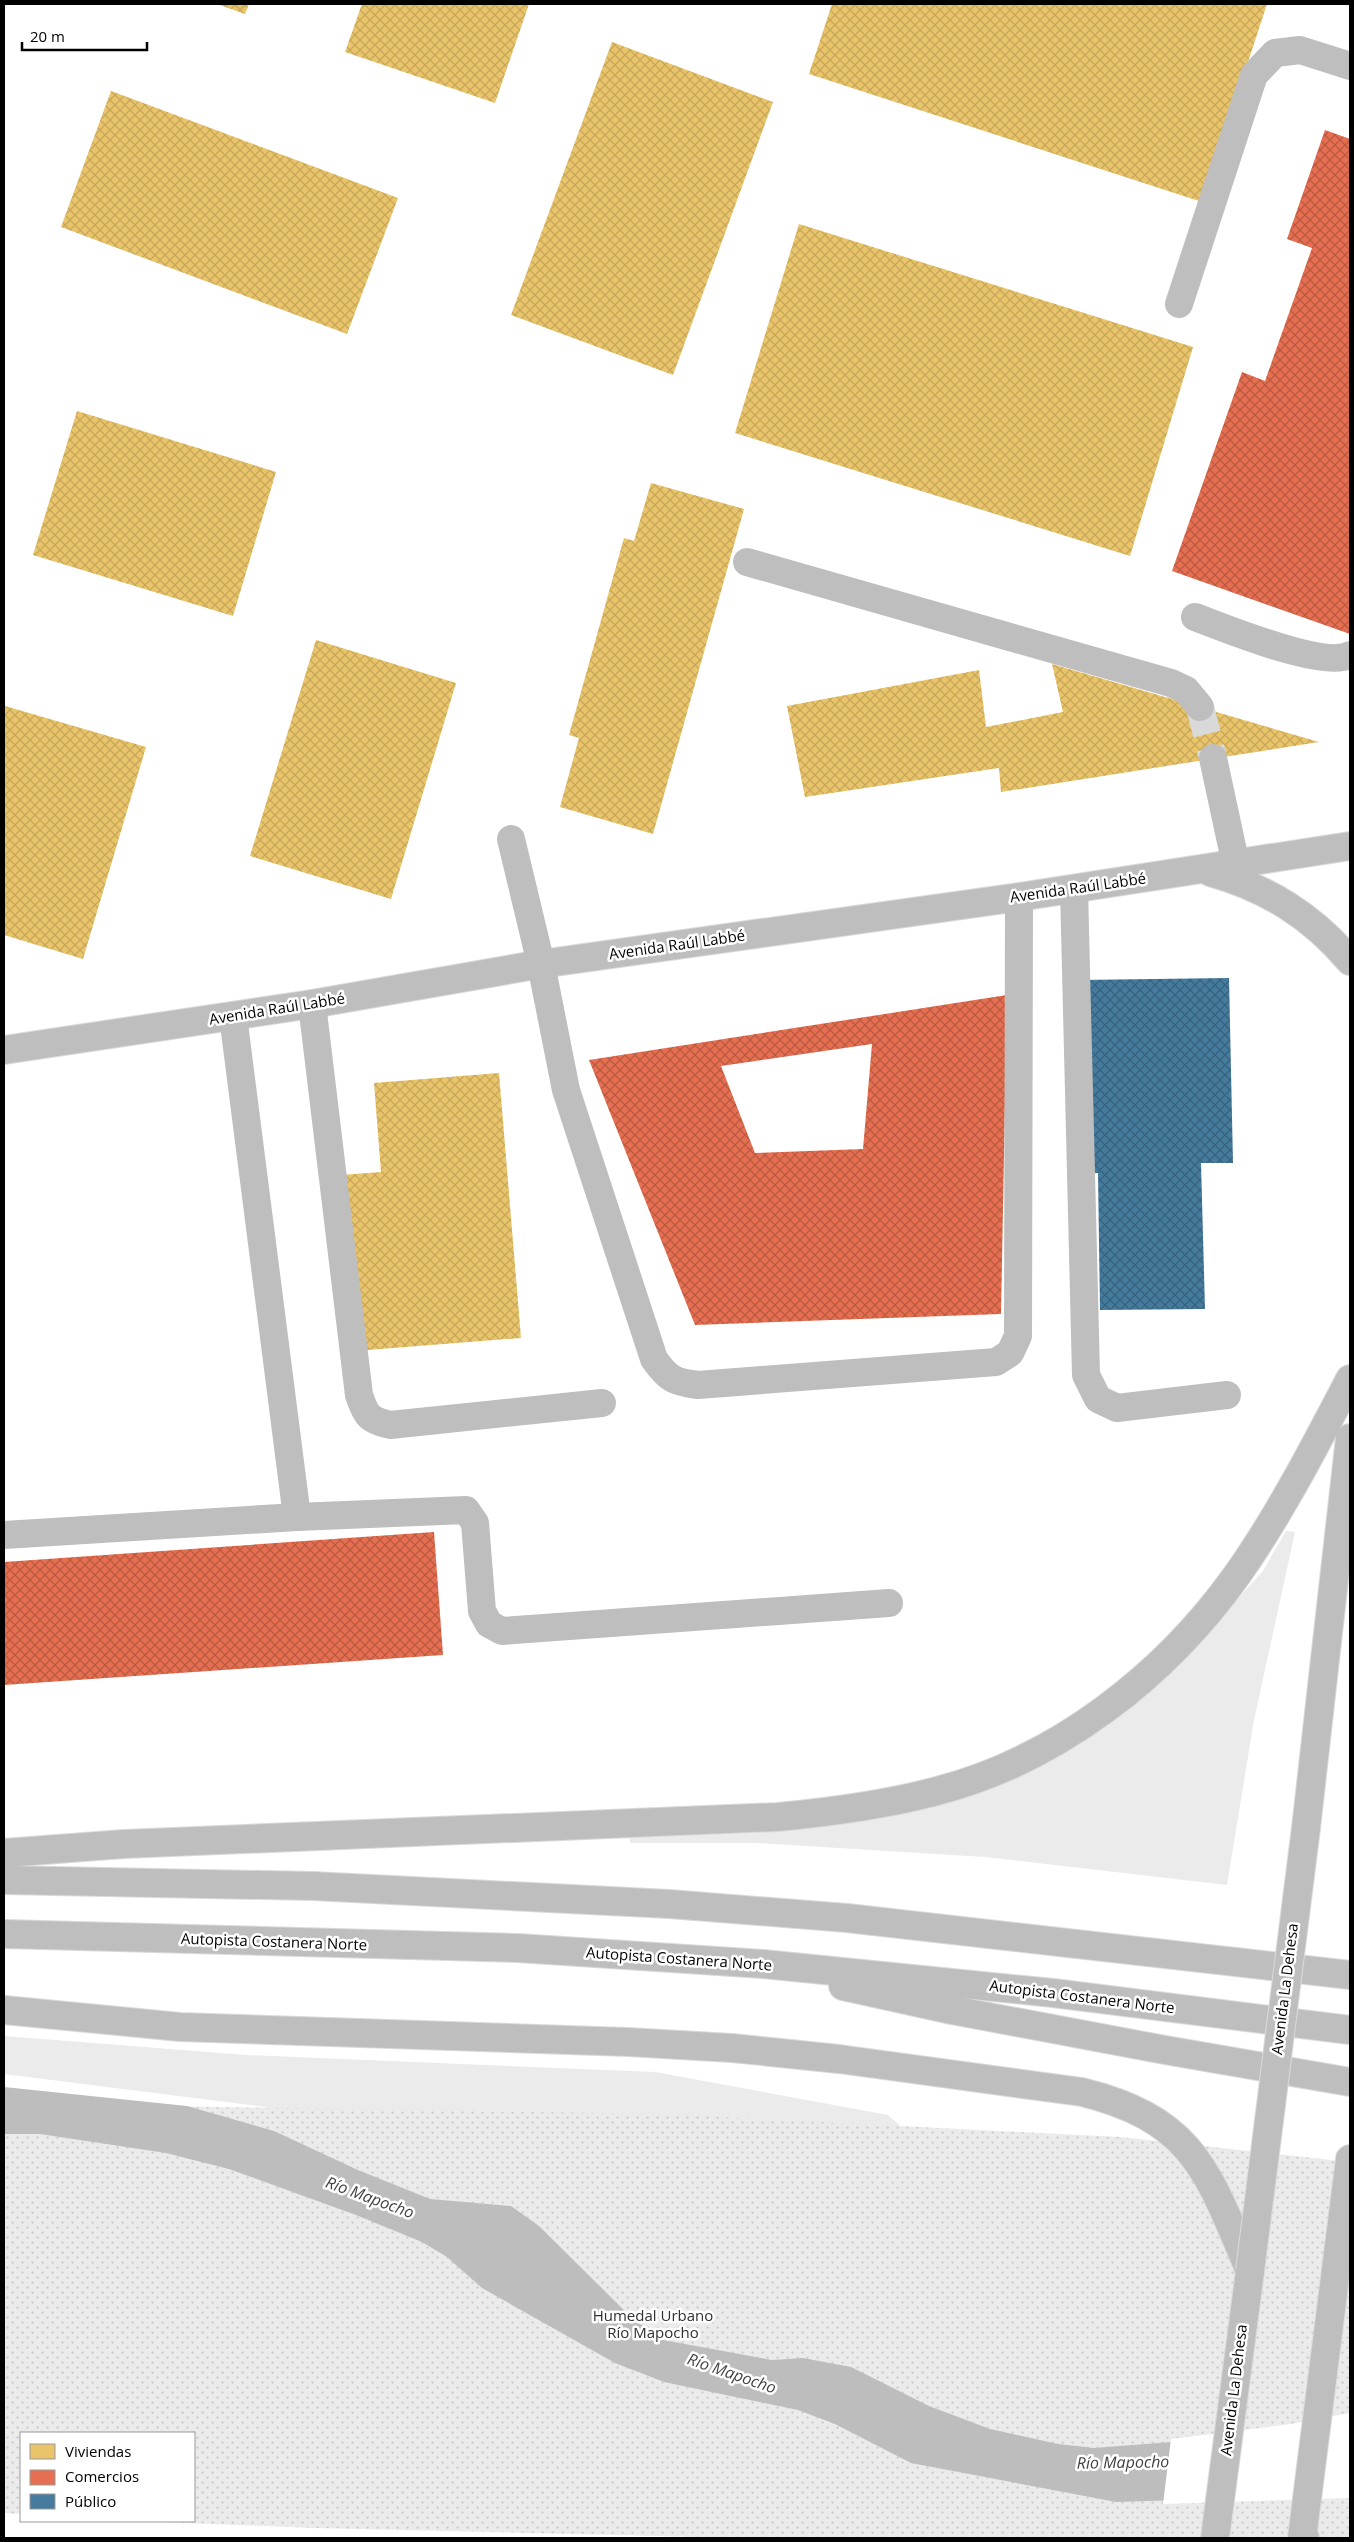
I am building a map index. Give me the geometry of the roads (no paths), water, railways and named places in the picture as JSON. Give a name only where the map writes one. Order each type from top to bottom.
[{"type":"main road","points":[[1179,304],[1254,75],[1275,53],[1300,50],[1350,66]]},
{"type":"main road","points":[[747,562],[1171,683],[1186,690],[1200,707]]},
{"type":"main road","points":[[1195,617],[1284,649],[1321,657],[1346,658],[1350,655]]},
{"type":"main road","points":[[1213,758],[1236,865]]},
{"type":"main road","points":[[512,839],[541,964],[566,1090],[654,1359],[666,1376],[679,1382],[698,1385],[996,1362],[1010,1353],[1018,1336],[1018,897]]},
{"type":"main road","name":"Avenida Raúl Labbé","points":[[4,1050],[312,1004],[541,964],[1074,889],[1350,846]]},
{"type":"main road","points":[[1201,870],[1239,880],[1274,896],[1307,918],[1350,961]]},
{"type":"main road","points":[[1074,889],[1086,1376],[1098,1399],[1117,1408],[1227,1395]]},
{"type":"main road","points":[[312,1004],[359,1395],[364,1410],[373,1421],[390,1425],[602,1403]]},
{"type":"main road","points":[[233,1016],[296,1516]]},
{"type":"main road","points":[[4,1853],[134,1843],[778,1817],[889,1802],[938,1791],[985,1776],[1030,1756],[1097,1715],[1165,1658],[1236,1576],[1264,1535],[1350,1379]]},
{"type":"main road","name":"Avenida La Dehesa","points":[[1214,2538],[1306,1828],[1350,1438]]},
{"type":"main road","points":[[4,1535],[296,1516],[466,1510],[475,1523],[482,1611],[489,1624],[502,1631],[889,1603]]},
{"type":"main road","points":[[4,1880],[312,1886],[669,1904],[847,1918],[1350,1975]]},
{"type":"main road","name":"Autopista Costanera Norte","points":[[4,1934],[518,1948],[763,1964],[1053,1993],[1350,2030]]},
{"type":"main road","points":[[763,1964],[864,1992],[1165,2050],[1350,2082]]},
{"type":"main road","points":[[4,2010],[180,2027],[628,2042],[732,2048],[839,2059],[1082,2092],[1113,2099],[1142,2112],[1186,2144],[1200,2164],[1250,2271]]},
{"type":"main road","points":[[1165,2050],[1350,2101]]},
{"type":"main road","points":[[1303,2537],[1350,2159]]},
{"type":"water","name":"Río Mapocho","points":[[4,2087],[187,2106],[274,2131],[358,2170],[430,2199],[511,2206],[539,2226],[633,2319],[663,2340],[772,2360],[803,2358],[851,2367],[929,2406],[990,2429],[1058,2444],[1094,2448],[1184,2441],[1350,2416],[1350,2495],[1116,2502],[911,2463],[835,2424],[798,2410],[664,2382],[615,2363],[482,2288],[447,2257],[422,2242],[356,2215],[229,2169],[166,2153],[40,2134],[4,2134]]},
{"type":"tunnel","points":[[1200,707],[1213,758]]},
{"type":"park label","name":"Humedal Urbano Río Mapocho","points":[[653,2324]]}]
